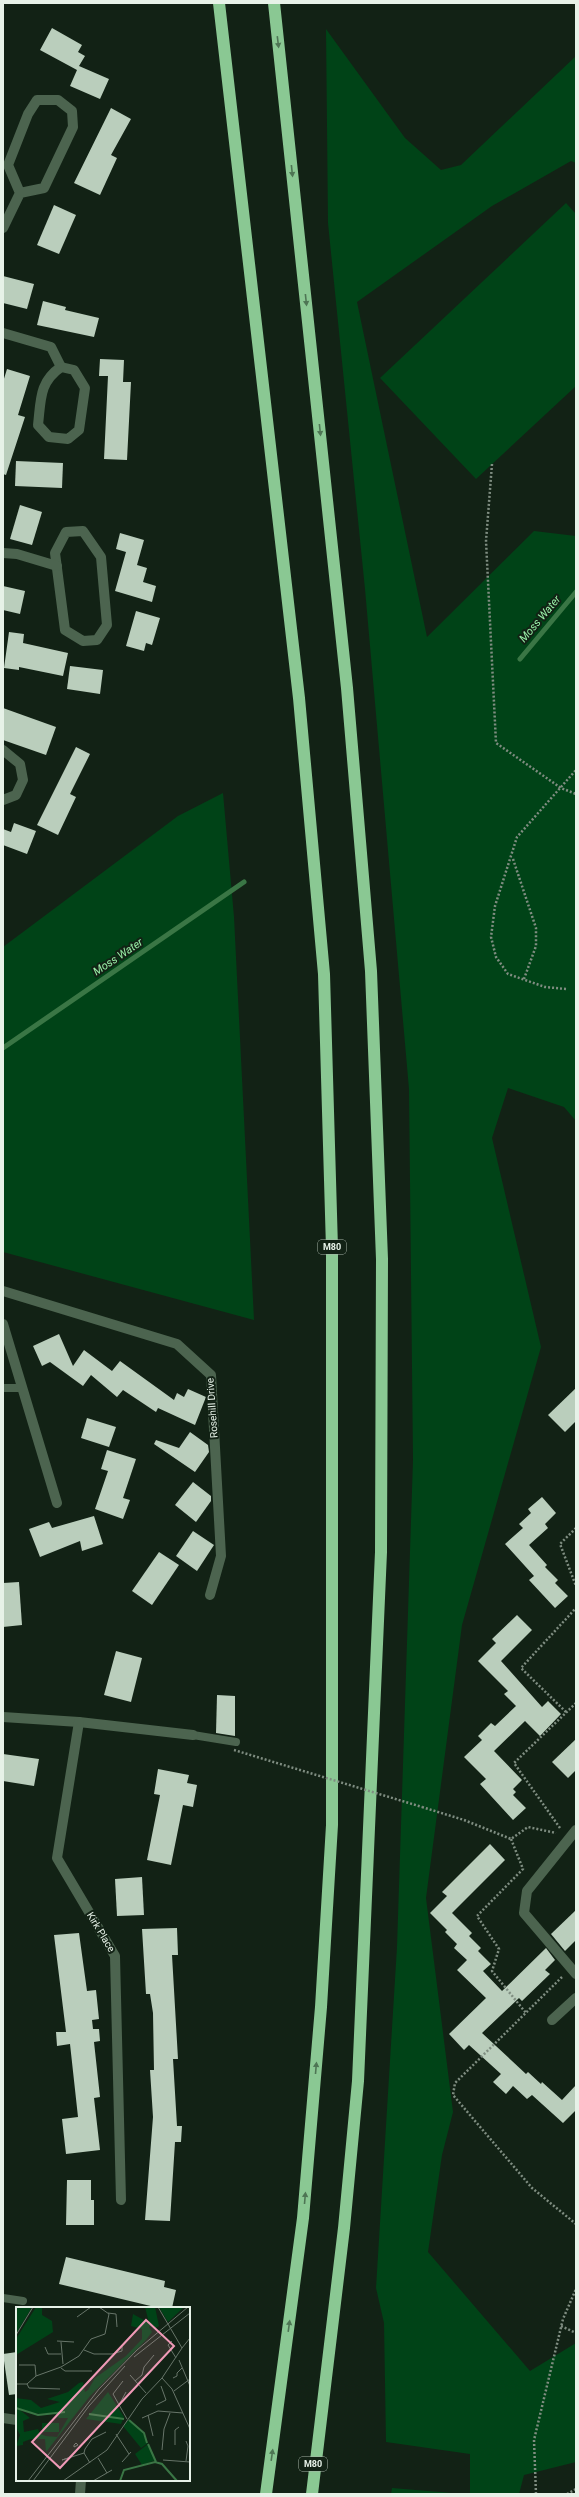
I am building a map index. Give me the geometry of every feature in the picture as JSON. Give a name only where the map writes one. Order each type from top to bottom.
[{"type":"highway","name":"M80","points":[[219,3],[299,698],[324,966],[332,1248],[332,1833],[321,2007],[303,2218],[266,2494]]},
{"type":"highway","name":"M80","points":[[274,3],[348,696],[371,972],[382,1258],[381,1552],[358,2081],[344,2228],[312,2494]]},
{"type":"highway","name":"M80","points":[[307,2494],[318,2435]]},
{"type":"street","points":[[3,228],[20,193],[8,165],[28,114],[37,100],[58,100],[72,111],[73,127],[44,188],[20,193]]},
{"type":"street","points":[[3,333],[51,347],[61,367]]},
{"type":"street","points":[[61,367],[74,370],[85,388],[79,430],[68,439],[48,437],[38,425],[43,386],[52,374],[61,367]]},
{"type":"street","points":[[83,531],[101,556],[107,625],[97,640],[82,641],[65,630],[57,566],[55,553],[66,532],[83,531]]},
{"type":"street","points":[[3,553],[16,554],[57,566]]},
{"type":"street","points":[[3,750],[20,764],[23,780],[16,795],[3,800]]},
{"type":"street","name":"Rosehill Drive","points":[[3,1291],[177,1344],[210,1375],[221,1556],[210,1595]]},
{"type":"street","points":[[3,1324],[57,1503]]},
{"type":"street","points":[[3,1717],[79,1722],[193,1735]]},
{"type":"street","name":"Kirk Place","points":[[79,1722],[57,1858],[115,1956],[121,2200]]},
{"type":"street","points":[[571,1834],[527,1891],[524,1913],[574,1971]]},
{"type":"street","points":[[552,2020],[576,1998]]},
{"type":"street","points":[[3,2418],[16,2420]]},
{"type":"street","points":[[80,2494],[81,2481]]},
{"type":"lane","points":[[3,1388],[22,1388]]},
{"type":"lane","points":[[193,1735],[235,1746]]},
{"type":"lane","points":[[3,2298],[23,2302]]},
{"type":"path","points":[[492,464],[486,541],[496,743],[560,788],[576,794]]},
{"type":"path","points":[[566,989],[546,987],[508,974],[496,957],[491,937],[495,906],[512,858],[517,836],[576,770]]},
{"type":"path","points":[[512,858],[536,928],[536,946],[524,979]]},
{"type":"path","points":[[576,1528],[560,1544],[576,1586]]},
{"type":"path","points":[[566,1712],[521,1668],[576,1608]]},
{"type":"path","points":[[571,1834],[514,1763],[576,1703]]},
{"type":"path","points":[[235,1746],[464,1820],[511,1839],[523,1869],[477,1916],[499,1949],[492,1971],[526,2013]]},
{"type":"path","points":[[511,1839],[528,1827],[571,1834]]},
{"type":"path","points":[[574,1971],[526,2013],[455,2083],[453,2095],[532,2188],[576,2224]]},
{"type":"path","points":[[536,2494],[534,2440],[561,2326],[576,2289]]},
{"type":"path","points":[[561,2326],[576,2333]]},
{"type":"path","points":[[567,2494],[576,2489]]},
{"type":"green space","points":[[326,29],[405,138],[441,170],[461,165],[576,56],[576,163],[571,161],[492,206],[357,302],[427,637],[534,531],[576,536],[576,1121],[564,1107],[508,1088],[492,1138],[541,1347],[462,1625],[426,1898],[453,2112],[442,2155],[428,2252],[530,2371],[576,2343],[576,2462],[524,2475],[519,2494],[470,2494],[470,2454],[386,2442],[384,2323],[376,2288],[397,1947],[413,1460],[409,1089],[365,589],[328,223]]},
{"type":"green space","points":[[566,203],[576,214],[576,386],[476,479],[380,378]]},
{"type":"green space","points":[[223,793],[234,917],[254,1320],[3,1252],[3,947],[178,816]]},
{"type":"green space","points":[[392,2488],[464,2494],[391,2494]]},
{"type":"building","points":[[52,28],[82,45],[78,52],[85,56],[79,66],[109,79],[100,99],[70,86],[77,70],[40,50]]},
{"type":"building","points":[[111,108],[131,119],[111,155],[117,158],[100,195],[74,183]]},
{"type":"building","points":[[54,205],[76,215],[59,254],[37,245]]},
{"type":"building","points":[[3,276],[34,284],[27,309],[3,303]]},
{"type":"building","points":[[43,301],[66,307],[65,310],[99,318],[94,337],[37,325]]},
{"type":"building","points":[[100,359],[124,360],[123,382],[131,382],[127,460],[104,459],[108,376],[99,376]]},
{"type":"building","points":[[7,369],[30,376],[18,415],[25,417],[6,475],[3,474],[3,382]]},
{"type":"building","points":[[16,461],[63,463],[62,488],[15,486]]},
{"type":"building","points":[[20,505],[42,512],[32,545],[10,539]]},
{"type":"building","points":[[120,533],[144,540],[137,565],[147,568],[143,582],[156,586],[152,602],[115,591],[126,552],[116,549]]},
{"type":"building","points":[[3,586],[25,591],[20,614],[3,610]]},
{"type":"building","points":[[136,611],[160,618],[152,645],[146,643],[144,651],[126,646]]},
{"type":"building","points":[[9,632],[24,634],[23,643],[68,653],[63,676],[19,667],[19,670],[4,668]]},
{"type":"building","points":[[70,666],[103,670],[100,694],[67,689]]},
{"type":"building","points":[[3,708],[56,727],[46,755],[3,740]]},
{"type":"building","points":[[76,747],[90,754],[70,794],[76,797],[58,835],[37,825]]},
{"type":"building","points":[[14,823],[36,831],[27,854],[3,845],[3,829],[11,832]]},
{"type":"building","points":[[59,1334],[73,1366],[84,1350],[112,1371],[120,1361],[174,1400],[177,1393],[184,1397],[188,1389],[206,1397],[195,1425],[158,1408],[156,1412],[123,1390],[117,1397],[91,1375],[83,1386],[50,1362],[42,1366],[33,1346]]},
{"type":"building","points":[[576,1388],[576,1421],[565,1432],[548,1415]]},
{"type":"building","points":[[87,1418],[116,1427],[109,1447],[81,1438]]},
{"type":"building","points":[[190,1432],[208,1445],[209,1452],[195,1472],[154,1444],[156,1440],[179,1448]]},
{"type":"building","points":[[107,1450],[136,1459],[123,1498],[130,1500],[123,1519],[95,1509],[108,1471],[101,1469]]},
{"type":"building","points":[[193,1482],[211,1496],[211,1501],[196,1522],[175,1505]]},
{"type":"building","points":[[542,1497],[556,1513],[545,1524],[548,1528],[529,1545],[547,1565],[545,1567],[558,1580],[555,1583],[568,1596],[555,1608],[529,1580],[534,1576],[505,1544],[523,1528],[519,1524],[531,1513],[528,1509]]},
{"type":"building","points":[[94,1516],[103,1544],[82,1551],[80,1541],[40,1557],[29,1529],[49,1522],[52,1528]]},
{"type":"building","points":[[193,1531],[214,1545],[197,1571],[176,1556]]},
{"type":"building","points":[[159,1552],[179,1565],[152,1605],[132,1591]]},
{"type":"building","points":[[19,1582],[22,1625],[3,1627],[3,1583]]},
{"type":"building","points":[[517,1615],[532,1630],[501,1661],[542,1707],[548,1701],[561,1714],[540,1736],[525,1721],[494,1751],[522,1780],[513,1789],[516,1792],[513,1795],[526,1808],[513,1820],[480,1784],[486,1779],[464,1757],[482,1740],[478,1736],[491,1723],[495,1726],[516,1706],[504,1694],[508,1691],[478,1661],[496,1643],[492,1639]]},
{"type":"building","points":[[116,1651],[142,1658],[131,1702],[104,1695]]},
{"type":"building","points":[[217,1695],[235,1696],[235,1736],[216,1733]]},
{"type":"building","points":[[576,1739],[576,1770],[568,1778],[552,1762]]},
{"type":"building","points":[[3,1754],[39,1759],[34,1786],[3,1781]]},
{"type":"building","points":[[158,1769],[189,1775],[187,1783],[197,1785],[193,1807],[183,1805],[171,1865],[147,1860],[160,1795],[154,1794]]},
{"type":"building","points":[[490,1844],[505,1860],[452,1913],[472,1933],[469,1936],[481,1948],[478,1951],[491,1964],[483,1971],[502,1991],[546,1948],[555,1960],[545,1970],[550,1974],[522,2001],[519,1998],[482,2033],[526,2074],[528,2072],[541,2084],[542,2082],[562,2100],[576,2085],[576,2110],[563,2123],[532,2095],[527,2099],[513,2086],[506,2094],[493,2082],[501,2074],[469,2045],[464,2050],[449,2034],[486,1998],[457,1970],[467,1960],[454,1948],[457,1944],[445,1932],[447,1930],[430,1913],[447,1896],[442,1892]]},
{"type":"building","points":[[142,1877],[144,1915],[117,1916],[115,1879]]},
{"type":"building","points":[[576,1910],[576,1940],[565,1951],[551,1934]]},
{"type":"building","points":[[177,1928],[178,1955],[172,1955],[178,2059],[173,2059],[177,2126],[182,2126],[181,2142],[175,2142],[170,2221],[145,2220],[153,2117],[150,2070],[154,2070],[153,2013],[150,1994],[146,1994],[142,1929]]},
{"type":"building","points":[[79,1933],[87,1991],[96,1990],[99,2019],[92,2020],[93,2029],[99,2029],[100,2041],[94,2042],[100,2097],[94,2098],[100,2150],[66,2154],[62,2119],[78,2117],[70,2044],[57,2046],[56,2032],[66,2032],[54,1935]]},
{"type":"building","points":[[67,2180],[91,2180],[91,2200],[94,2200],[94,2225],[66,2225]]},
{"type":"building","points":[[66,2257],[165,2281],[164,2287],[176,2290],[172,2307],[155,2307],[59,2284]]},
{"type":"building","points":[[16,2352],[16,2394],[9,2395],[3,2354]]},
{"type":"waterway","name":"Moss Water","points":[[520,659],[576,592]]},
{"type":"waterway","name":"Moss Water","points":[[3,1048],[244,882]]}]
